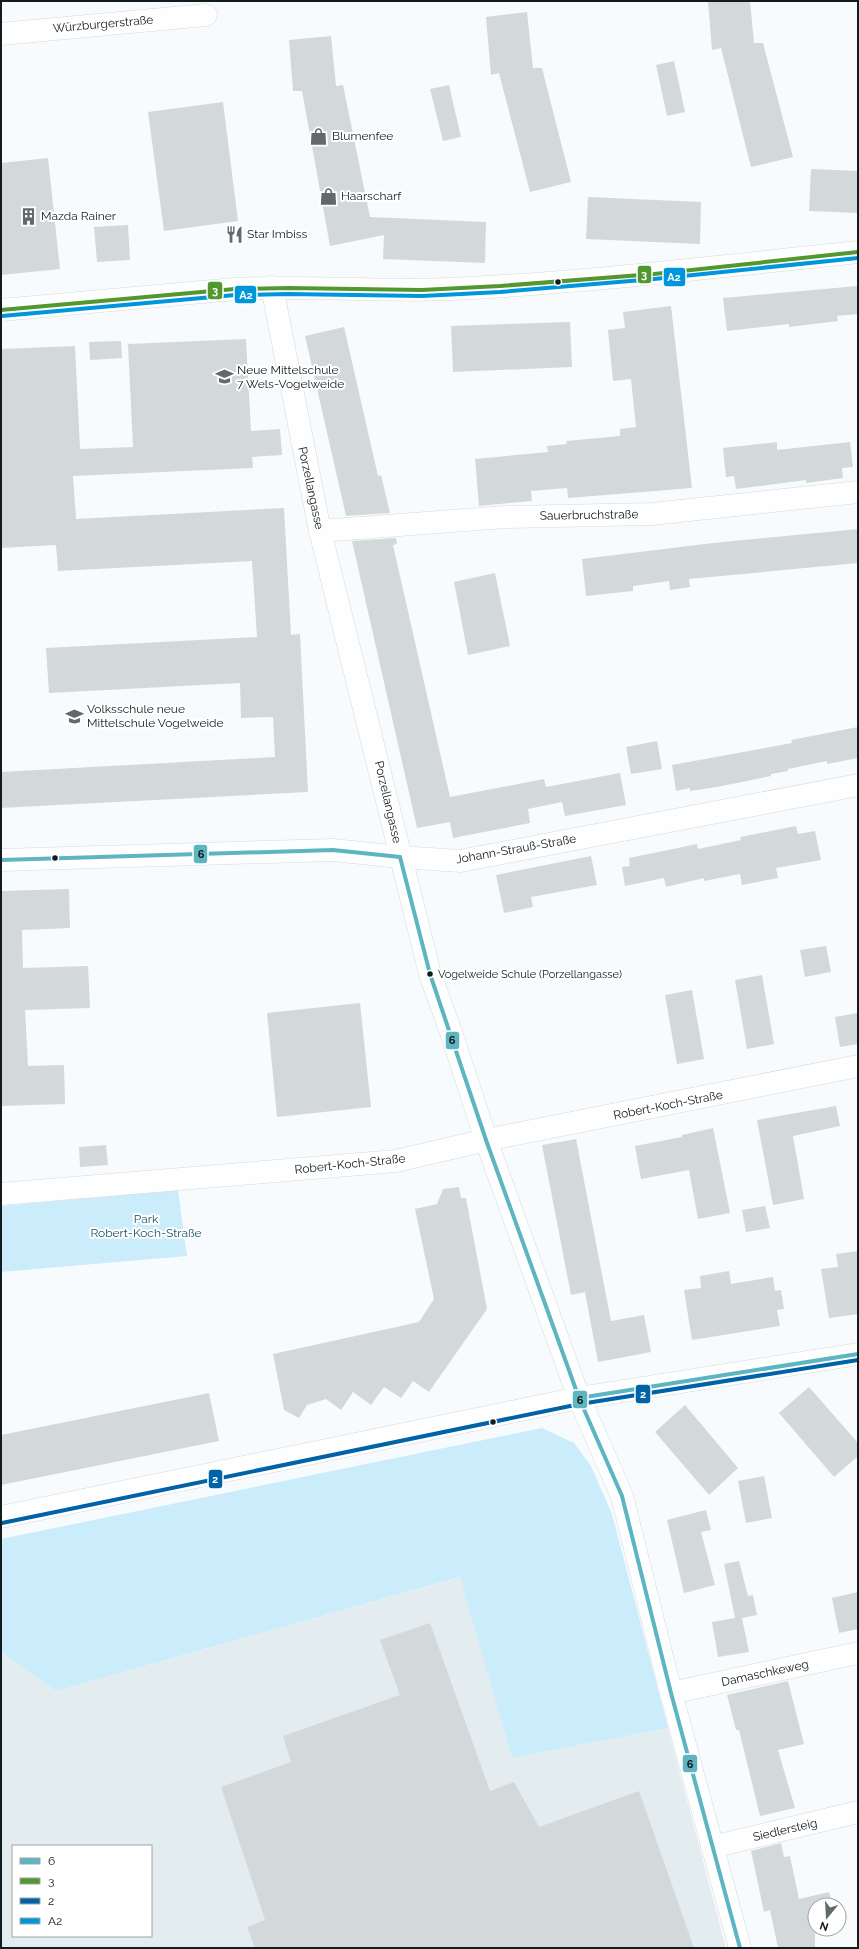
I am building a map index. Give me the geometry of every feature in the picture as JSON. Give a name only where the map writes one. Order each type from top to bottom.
[{"type":"street","name":"Würzburgerstraße","points":[[1,34],[206,15]]},
{"type":"street","points":[[1,310],[272,287],[447,289],[593,280],[858,252]]},
{"type":"street","name":"Porzellangasse","points":[[272,287],[320,531],[430,974],[452,1035],[486,1140],[579,1398],[622,1496],[671,1693],[740,1948]]},
{"type":"street","name":"Sauerbruchstraße","points":[[320,531],[505,517],[652,514],[858,492]]},
{"type":"street","name":"Johann-Strauß-Straße","points":[[1,860],[333,850],[460,861],[858,785]]},
{"type":"street","name":"Robert-Koch-Straße","points":[[1,1194],[396,1161],[486,1140],[858,1066]]},
{"type":"street","points":[[1,1517],[579,1398],[858,1354]]},
{"type":"street","name":"Damaschkeweg","points":[[671,1693],[858,1653]]},
{"type":"street","name":"Siedlersteig","points":[[712,1847],[858,1812]]},
{"type":"shaded area","points":[[461,1577],[512,1758],[668,1728],[726,1948],[1,1948],[1,1652],[56,1691]]},
{"type":"green space","name":"Park Robert-Koch-Straße","points":[[178,1190],[187,1256],[1,1272],[1,1206]]},
{"type":"green space","points":[[542,1428],[574,1443],[591,1466],[612,1514],[668,1728],[512,1758],[460,1577],[56,1691],[1,1652],[1,1539]]},
{"type":"building","points":[[708,1],[750,1],[754,43],[763,43],[793,157],[751,167],[721,48],[712,50]]},
{"type":"building","points":[[527,12],[533,68],[542,68],[571,182],[530,192],[499,73],[491,75],[486,17]]},
{"type":"building","points":[[331,36],[336,86],[343,85],[370,217],[486,222],[485,263],[383,259],[384,235],[330,246],[302,91],[293,91],[289,40]]},
{"type":"building","points":[[674,61],[685,112],[667,116],[656,65]]},
{"type":"building","points":[[449,85],[461,137],[443,141],[430,89]]},
{"type":"building","points":[[223,102],[238,221],[164,231],[148,112]]},
{"type":"building","name":"Mazda Rainer","points":[[48,158],[60,269],[1,275],[1,163]]},
{"type":"building","points":[[811,169],[858,171],[858,213],[809,211]]},
{"type":"building","points":[[588,197],[701,202],[700,244],[586,239]]},
{"type":"building","points":[[128,225],[130,260],[97,262],[94,227]]},
{"type":"building","points":[[858,286],[858,314],[837,316],[838,321],[789,327],[789,324],[727,331],[723,298]]},
{"type":"building","points":[[671,306],[692,488],[568,498],[567,488],[531,491],[532,501],[479,506],[475,459],[548,452],[547,446],[567,444],[566,441],[620,436],[620,429],[636,427],[631,379],[613,381],[608,330],[625,328],[623,312]]},
{"type":"building","points":[[570,322],[572,367],[453,372],[451,326]]},
{"type":"building","points":[[344,327],[378,476],[381,475],[390,513],[346,516],[305,336]]},
{"type":"building","points":[[246,339],[251,431],[280,429],[282,455],[252,457],[253,468],[73,476],[76,519],[284,508],[291,635],[300,634],[308,792],[1,808],[1,772],[275,757],[273,717],[241,718],[240,683],[49,693],[46,648],[257,637],[252,561],[58,571],[56,545],[1,548],[1,349],[75,346],[80,449],[133,447],[128,344]]},
{"type":"building","points":[[121,341],[122,358],[90,360],[89,342]]},
{"type":"building","points":[[777,442],[777,450],[850,442],[853,467],[842,468],[843,478],[806,483],[806,480],[736,489],[734,476],[726,477],[723,448]]},
{"type":"building","points":[[858,529],[858,563],[689,579],[690,587],[670,590],[669,581],[633,586],[633,591],[586,596],[582,559],[713,543]]},
{"type":"building","points":[[396,538],[397,544],[393,545],[450,797],[544,779],[546,787],[620,773],[626,805],[565,816],[562,802],[528,809],[530,823],[453,838],[450,822],[417,828],[352,541]]},
{"type":"building","points":[[495,573],[510,646],[468,655],[454,582]]},
{"type":"building","points":[[858,727],[858,758],[827,764],[827,761],[788,769],[788,771],[771,774],[771,776],[717,787],[690,791],[690,788],[676,791],[672,765],[792,743],[791,740]]},
{"type":"building","points":[[657,741],[662,769],[631,774],[626,747]]},
{"type":"building","points":[[796,826],[798,834],[815,831],[821,860],[776,868],[778,878],[742,885],[740,874],[704,881],[704,878],[666,887],[664,878],[625,886],[622,867],[630,866],[629,858],[697,844],[698,849],[741,840],[740,837]]},
{"type":"building","points":[[591,856],[597,885],[531,897],[533,907],[504,913],[496,875]]},
{"type":"building","points":[[69,889],[70,928],[22,930],[23,968],[88,966],[90,1008],[25,1010],[28,1066],[64,1065],[65,1104],[1,1106],[1,891]]},
{"type":"building","points":[[826,946],[831,972],[805,977],[800,950]]},
{"type":"building","points":[[762,975],[774,1044],[747,1049],[735,980]]},
{"type":"building","points":[[692,990],[704,1059],[677,1064],[665,995]]},
{"type":"building","points":[[360,1003],[371,1107],[277,1117],[267,1013]]},
{"type":"building","points":[[858,1013],[858,1044],[840,1047],[835,1017]]},
{"type":"building","points":[[836,1106],[840,1126],[793,1136],[804,1199],[773,1205],[757,1120]]},
{"type":"building","points":[[713,1128],[730,1213],[698,1219],[689,1170],[641,1179],[635,1146],[682,1137],[682,1135]]},
{"type":"building","points":[[576,1139],[611,1321],[644,1315],[651,1352],[598,1362],[585,1292],[571,1295],[542,1145]]},
{"type":"building","points":[[106,1145],[108,1165],[80,1167],[79,1147]]},
{"type":"building","points":[[459,1187],[461,1198],[466,1198],[487,1309],[429,1392],[413,1381],[401,1398],[384,1387],[371,1405],[353,1392],[341,1410],[326,1399],[307,1405],[299,1418],[284,1410],[273,1354],[419,1322],[434,1299],[415,1209],[437,1204],[443,1189]]},
{"type":"building","points":[[765,1206],[770,1228],[746,1232],[742,1210]]},
{"type":"building","points":[[858,1251],[858,1314],[829,1318],[821,1269],[838,1267],[836,1254]]},
{"type":"building","points":[[729,1271],[731,1284],[773,1277],[775,1291],[781,1290],[784,1309],[777,1310],[780,1326],[692,1340],[684,1290],[701,1288],[700,1276]]},
{"type":"building","points":[[809,1387],[858,1443],[858,1456],[834,1477],[779,1413]]},
{"type":"building","points":[[209,1393],[219,1441],[1,1485],[1,1435]]},
{"type":"building","points":[[685,1405],[738,1468],[709,1495],[655,1432]]},
{"type":"building","points":[[764,1476],[772,1518],[746,1523],[738,1481]]},
{"type":"building","points":[[706,1510],[711,1530],[701,1532],[715,1585],[684,1593],[667,1520]]},
{"type":"building","points":[[739,1561],[748,1596],[753,1595],[757,1615],[742,1618],[749,1652],[718,1657],[712,1622],[735,1618],[724,1564]]},
{"type":"building","points":[[858,1592],[858,1629],[839,1633],[832,1598]]},
{"type":"building","points":[[430,1623],[490,1791],[514,1782],[539,1827],[639,1791],[694,1948],[255,1948],[247,1927],[265,1920],[221,1787],[291,1762],[283,1736],[400,1695],[380,1640]]},
{"type":"building","points":[[788,1681],[804,1744],[778,1750],[795,1808],[760,1816],[739,1730],[736,1730],[727,1695]]},
{"type":"building","points":[[781,1843],[784,1857],[790,1856],[799,1899],[807,1897],[807,1937],[815,1937],[815,1948],[778,1948],[770,1910],[764,1912],[751,1851]]},
{"type":"building","points":[[829,1892],[831,1897],[808,1897]]},
{"type":"transit line","name":"3","points":[[1,310],[235,289],[288,288],[422,290],[500,286],[654,274],[858,252]]},
{"type":"transit line","name":"A2","points":[[2,316],[235,295],[288,294],[422,296],[500,292],[654,279],[858,258]]},
{"type":"transit line","name":"6","points":[[1,860],[333,850],[400,857]]},
{"type":"transit line","name":"6","points":[[400,857],[430,974],[486,1140],[579,1398],[622,1496],[671,1693],[740,1948]]},
{"type":"transit line","name":"6","points":[[579,1398],[858,1354]]},
{"type":"transit line","name":"2","points":[[2,1523],[580,1404],[858,1360]]},
{"type":"place","name":"Blumenfee","points":[[319,136]]},
{"type":"place","name":"Haarscharf","points":[[328,196]]},
{"type":"place","name":"Mazda Rainer","points":[[28,216]]},
{"type":"place","name":"Star Imbiss","points":[[234,234]]},
{"type":"place","name":"Neue Mittelschule 7 Wels-Vogelweide","points":[[224,377]]},
{"type":"place","name":"Volksschule neue Mittelschule Vogelweide","points":[[74,716]]},
{"type":"place","name":"Vogelweide Schule (Porzellangasse)","points":[[430,974]]}]
